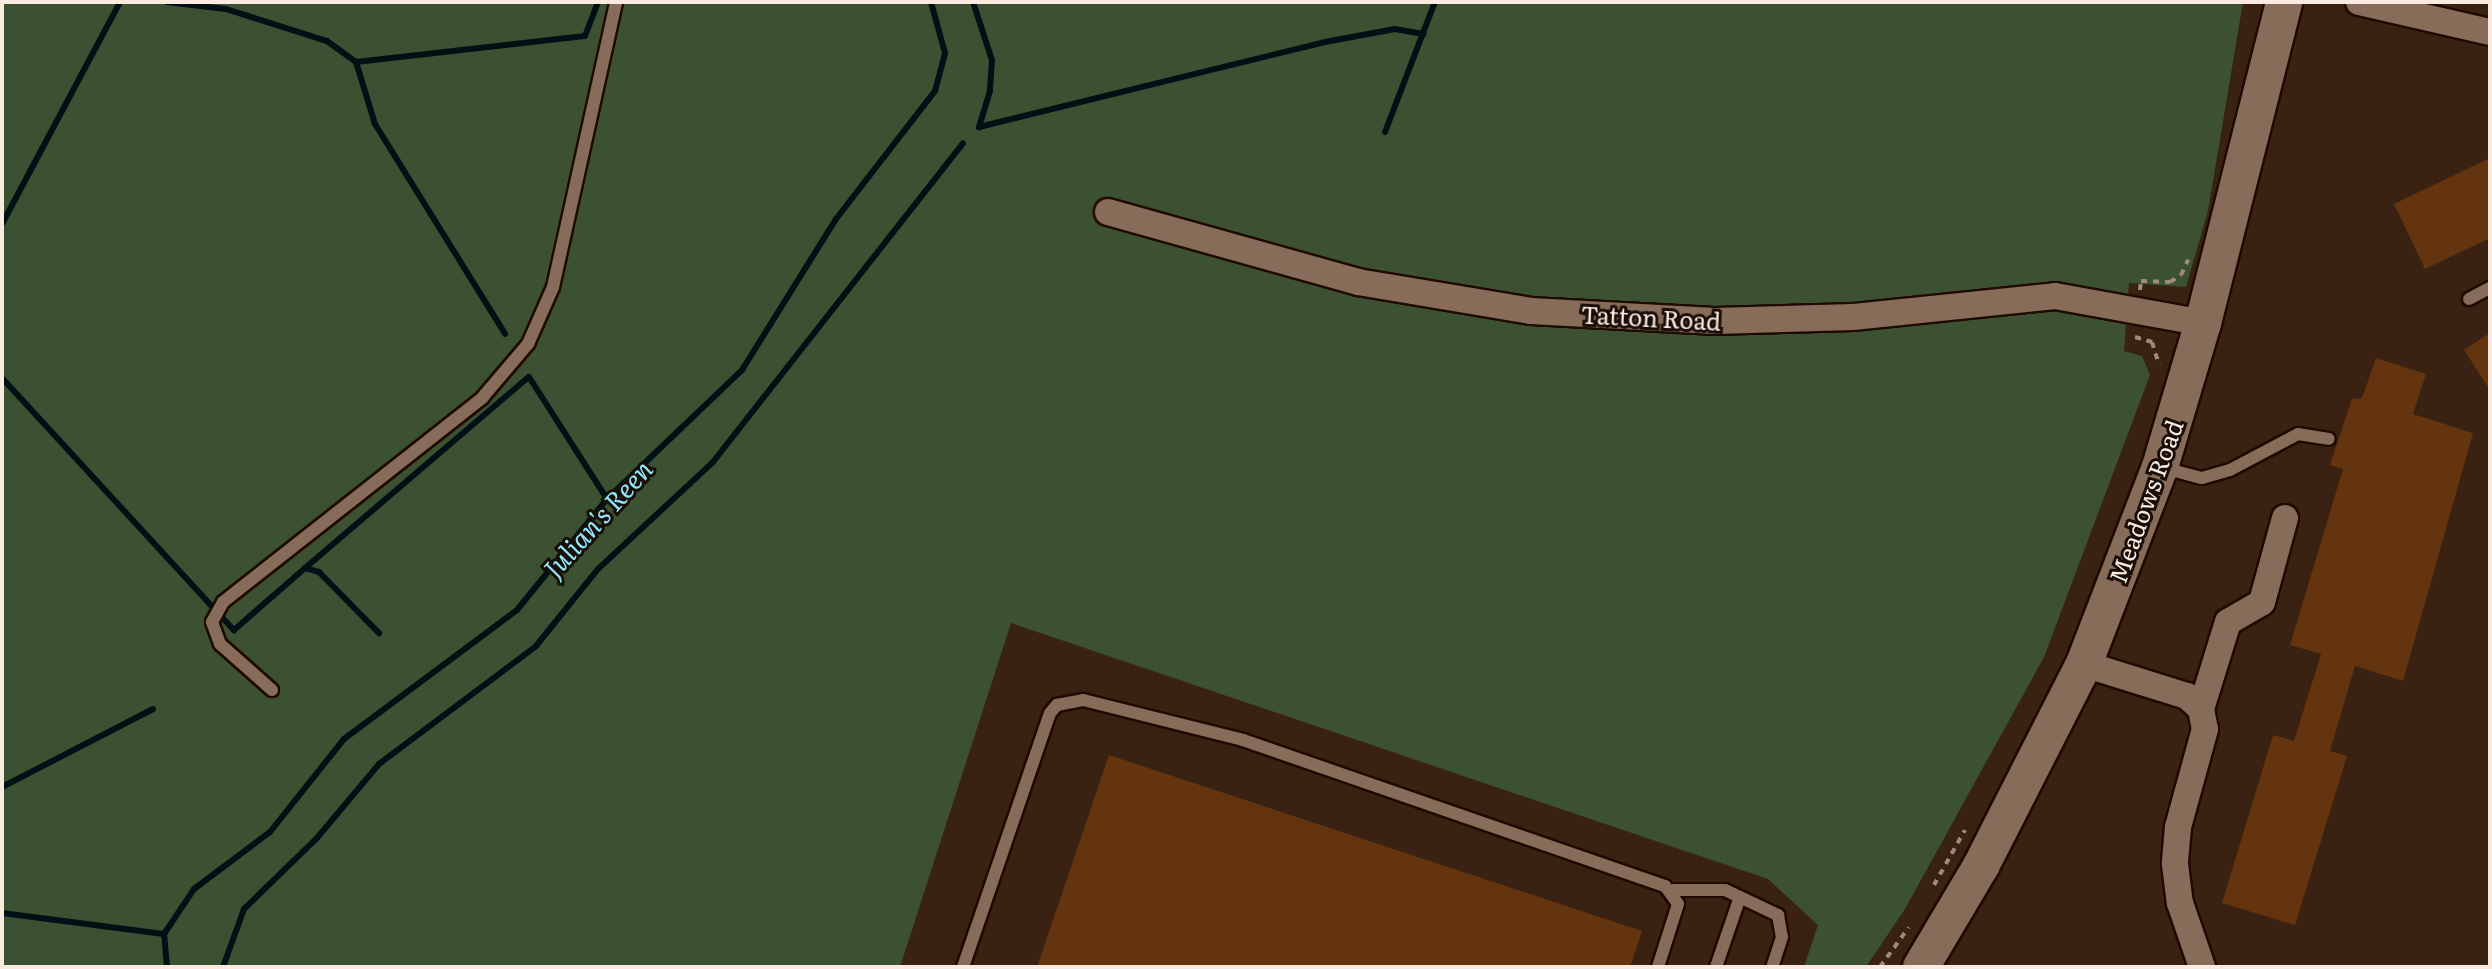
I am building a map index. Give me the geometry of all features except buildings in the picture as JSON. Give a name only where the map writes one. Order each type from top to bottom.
[{"type":"street","name":"Meadows Road","points":[[1921,967],[1988,853],[2084,664],[2160,467],[2203,323],[2284,2]]},
{"type":"street","points":[[2359,2],[2490,32]]},
{"type":"street","name":"Tatton Road","points":[[1108,212],[1358,282],[1531,311],[1730,321],[1853,317],[2055,296],[2203,323]]},
{"type":"street","points":[[2202,967],[2180,903],[2175,864],[2178,827],[2205,729],[2201,709],[2228,622],[2262,602],[2285,518]]},
{"type":"street","points":[[2084,664],[2187,696],[2201,709]]},
{"type":"lane","points":[[272,690],[220,644],[212,622],[223,602],[482,398],[528,344],[553,287],[616,2]]},
{"type":"lane","points":[[2469,299],[2490,288]]},
{"type":"lane","points":[[2160,467],[2202,478],[2230,470],[2298,434],[2329,439]]},
{"type":"lane","points":[[963,967],[1050,713],[1057,705],[1083,700],[1243,740],[1673,890],[1725,890],[1778,915],[1782,937],[1772,967]]},
{"type":"lane","points":[[1658,967],[1678,904],[1673,890]]},
{"type":"lane","points":[[1716,967],[1740,897]]},
{"type":"path","points":[[2141,281],[2170,282],[2181,275],[2191,253]]},
{"type":"path","points":[[2133,336],[2152,342],[2159,352],[2158,371]]},
{"type":"path","points":[[1928,894],[1972,817]]},
{"type":"path","points":[[1880,967],[1914,920]]},
{"type":"green space","points":[[2,2],[2243,2],[2208,211],[2186,287],[2129,283],[2124,351],[2142,356],[2150,375],[2044,657],[1905,909],[1866,967],[1804,967],[1818,925],[1768,879],[1011,623],[900,967],[2,967]]},
{"type":"waterway","points":[[2,224],[120,2]]},
{"type":"waterway","points":[[167,2],[226,9],[327,41],[356,62],[375,124],[505,334]]},
{"type":"waterway","points":[[356,62],[585,36],[598,2]]},
{"type":"waterway","name":"Julian's Reen","points":[[167,967],[164,934],[194,889],[270,832],[344,739],[517,610],[607,499],[742,370],[836,219],[935,91],[945,53],[931,2]]},
{"type":"waterway","points":[[973,2],[992,60],[990,91],[979,127],[1325,42],[1395,29],[1424,34]]},
{"type":"waterway","points":[[1385,132],[1435,2]]},
{"type":"waterway","points":[[223,967],[244,909],[317,838],[379,764],[536,646],[598,569],[713,462],[963,143]]},
{"type":"waterway","points":[[305,568],[529,377],[607,499]]},
{"type":"waterway","points":[[2,378],[234,630],[305,568],[319,572],[379,633]]},
{"type":"waterway","points":[[2,787],[153,709]]},
{"type":"waterway","points":[[2,913],[164,934]]}]
